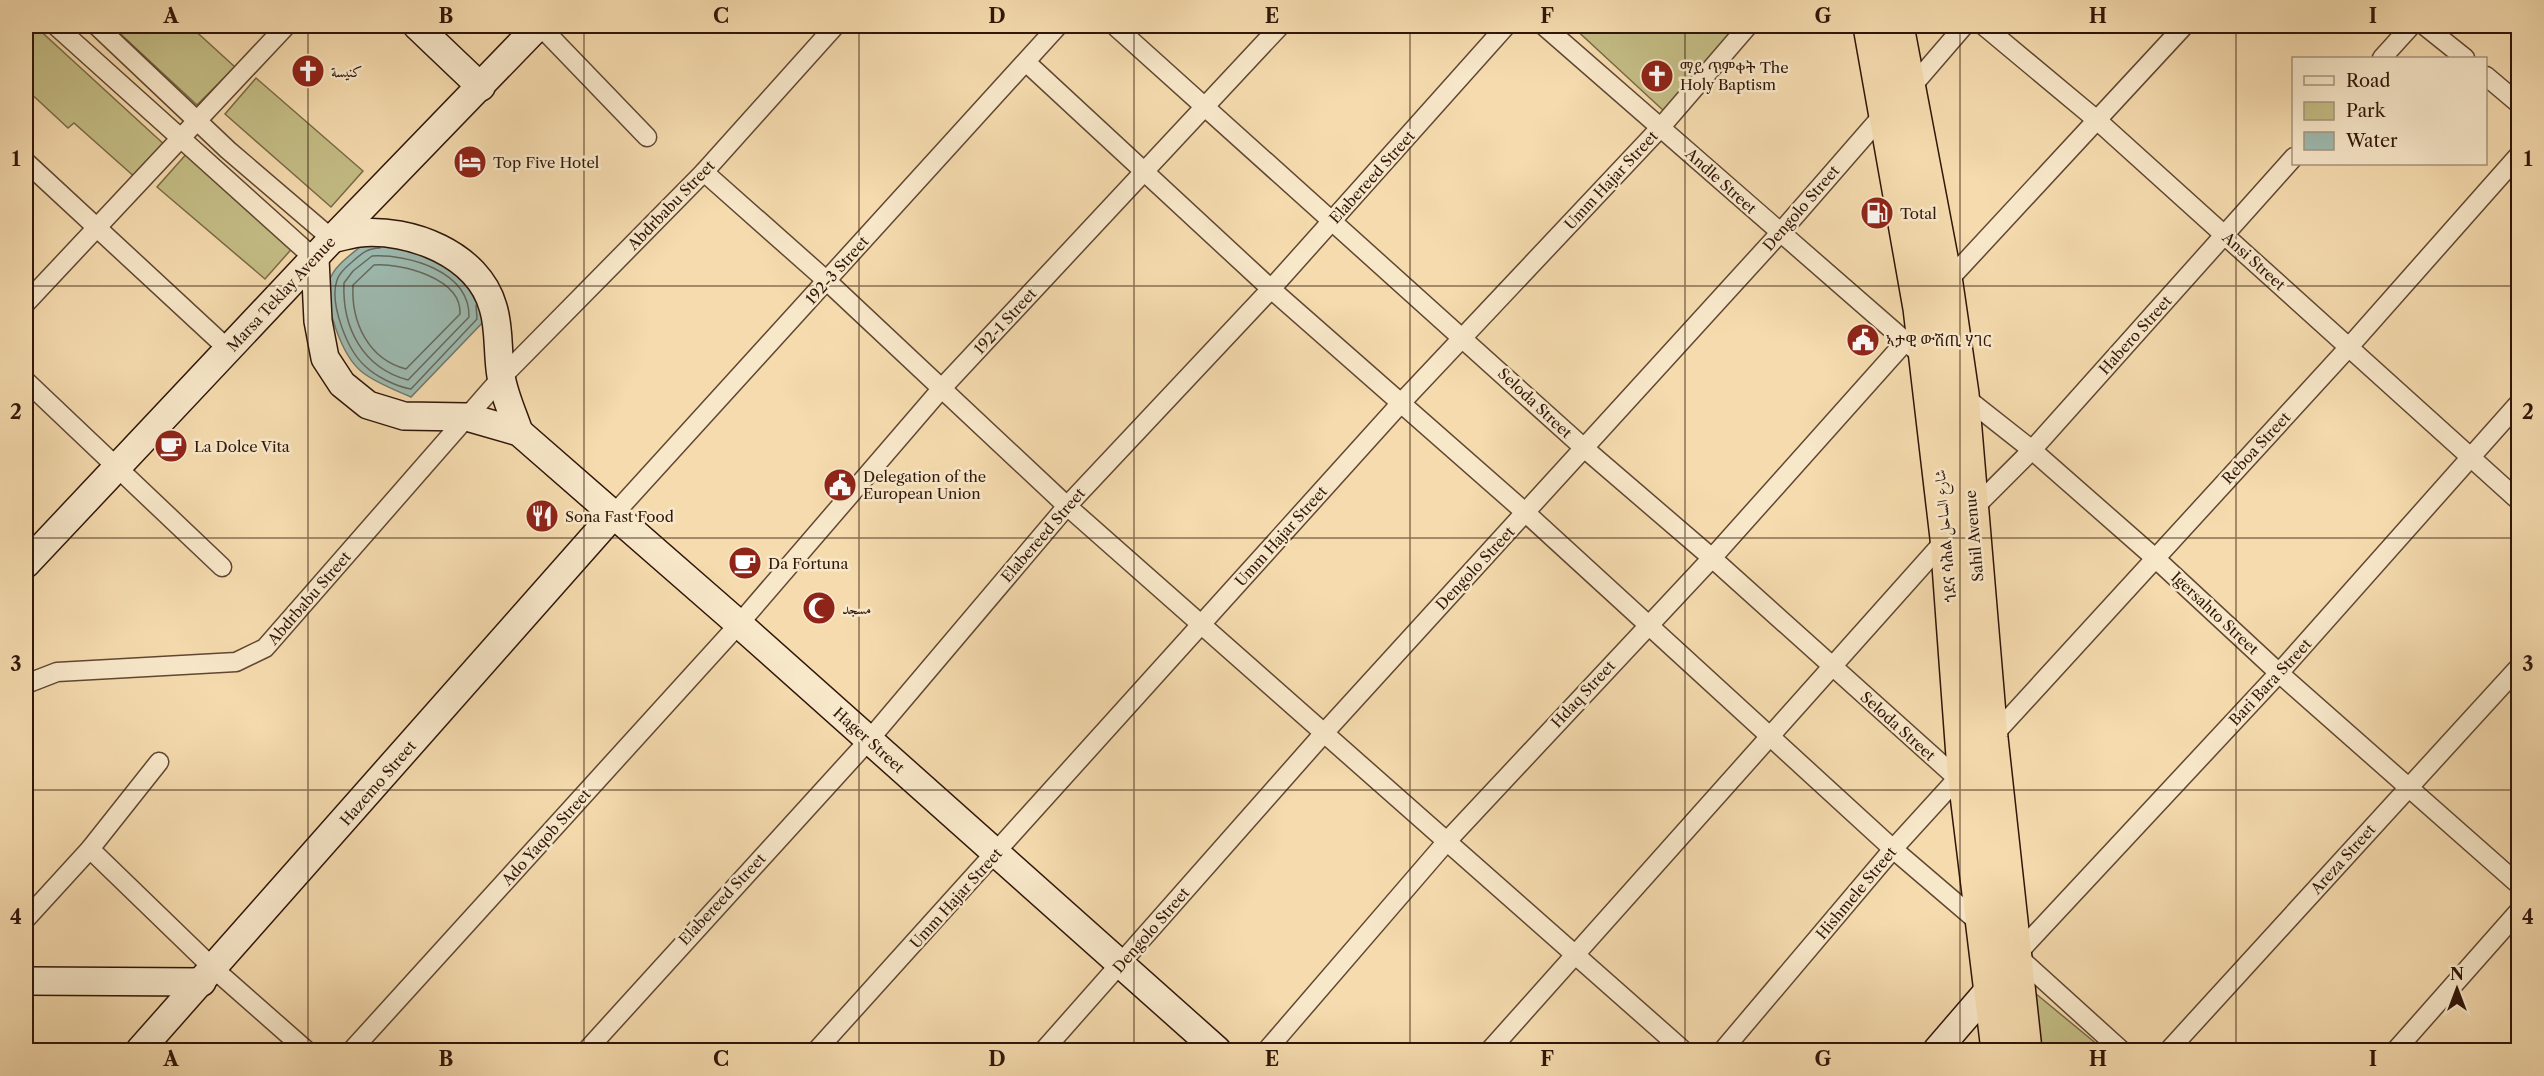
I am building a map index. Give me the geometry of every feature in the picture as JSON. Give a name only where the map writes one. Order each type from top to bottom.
[{"type":"highway","name":"ጎደና ሳሕል شارع الساحل","points":[[1870,26],[1920,308],[1916,351],[1947,538],[1961,774],[1985,928],[1998,1050]]},
{"type":"highway","name":"Sahil Avenue","points":[[1898,26],[1946,284],[1962,394],[1991,738],[2025,1050]]},
{"type":"street","points":[[56,26],[179,138],[324,249]]},
{"type":"street","points":[[97,26],[228,150],[324,249],[318,321],[325,358],[342,384],[368,405],[404,416],[467,417],[519,432]]},
{"type":"street","points":[[26,303],[97,230],[179,138],[286,26]]},
{"type":"street","points":[[417,26],[481,87]]},
{"type":"street","points":[[539,26],[648,137]]},
{"type":"street","name":"Marsa Teklay Avenue","points":[[26,564],[539,26]]},
{"type":"street","name":"Abdrbabu Street","points":[[501,378],[704,172],[835,26]]},
{"type":"street","name":"192-3 Street","points":[[614,514],[1027,63],[1058,26]]},
{"type":"street","name":"Seloda Street","points":[[1115,26],[1584,448],[1712,558],[1833,668],[1961,774]]},
{"type":"street","name":"192-1 Street","points":[[740,624],[942,388],[1280,26]]},
{"type":"street","name":"Elabereed Street","points":[[587,1050],[868,740],[1067,506],[1271,289],[1506,26]]},
{"type":"street","name":"Andle Street","points":[[1544,26],[1916,351],[1962,394]]},
{"type":"street","name":"Umm Hajar Street","points":[[818,1050],[1400,404],[1661,127],[1748,26]]},
{"type":"street","name":"Dengolo Street","points":[[1044,1050],[1324,733],[1780,233],[1886,110],[1910,89],[1964,26]]},
{"type":"street","name":"Ansi Street","points":[[1984,26],[2098,121],[2518,500]]},
{"type":"street","points":[[1920,308],[1946,284],[2184,26]]},
{"type":"street","points":[[2383,57],[2411,26]]},
{"type":"street","points":[[2425,26],[2464,57]]},
{"type":"street","points":[[1027,63],[1143,173],[1271,289],[1526,513],[1893,849],[2016,955],[2121,1050]]},
{"type":"street","points":[[2487,77],[2518,103]]},
{"type":"street","name":"Reboa Street","points":[[1991,738],[2349,347],[2518,156]]},
{"type":"street","name":"Habero Street","points":[[1490,1050],[1574,953],[1833,668],[1972,510],[2032,450],[2292,160]]},
{"type":"street","points":[[26,162],[229,350]]},
{"type":"street","points":[[704,172],[827,281],[1067,506],[1448,840],[1683,1050]]},
{"type":"street","points":[[324,249],[359,233],[402,237],[435,246],[461,261],[482,281],[493,308],[501,378],[519,432]]},
{"type":"street","name":"Hdaq Street","points":[[1267,1050],[1448,840],[1712,558],[1916,351]]},
{"type":"street","points":[[467,417],[501,378]]},
{"type":"street","points":[[26,381],[222,567]]},
{"type":"street","name":"Igersahto Street","points":[[1962,394],[2032,450],[2155,558],[2279,673],[2518,884]]},
{"type":"street","name":"Bari Bara Street","points":[[2016,955],[2279,673],[2518,404]]},
{"type":"street","name":"Abdrbabu Street","points":[[26,684],[57,672],[236,662],[252,657],[265,648],[467,417]]},
{"type":"street","name":"Hager Street","points":[[519,432],[740,624],[1217,1050]]},
{"type":"street","name":"Hazemo Street","points":[[140,1050],[208,976],[614,514]]},
{"type":"street","name":"Ado Yaqob Street","points":[[352,1050],[740,624]]},
{"type":"street","name":"Areza Street","points":[[2169,1050],[2518,668]]},
{"type":"street","name":"Hishmele Street","points":[[1723,1050],[1893,849],[1991,738]]},
{"type":"street","points":[[26,919],[90,849],[159,762]]},
{"type":"street","points":[[90,849],[208,976],[306,1050]]},
{"type":"street","points":[[2396,1050],[2518,912]]},
{"type":"street","points":[[1937,1050],[1991,989],[2016,955]]},
{"type":"street","points":[[26,981],[208,976]]},
{"type":"green space","points":[[26,26],[35,26],[167,147],[137,179],[74,123],[68,128],[26,89]]},
{"type":"green space","points":[[112,26],[190,26],[235,67],[197,105]]},
{"type":"green space","name":"ማይ ጥምቀት The Holy Baptism","points":[[1572,26],[1743,26],[1665,112]]},
{"type":"green space","points":[[256,78],[363,171],[331,207],[225,114]]},
{"type":"green space","points":[[189,151],[296,244],[265,279],[157,187]]},
{"type":"green space","points":[[2035,993],[2104,1050],[2040,1050]]},
{"type":"water","points":[[406,245],[465,274],[485,320],[411,397],[373,380],[355,364],[341,342],[329,302],[330,279],[336,269],[361,246]]},
{"type":"place","name":"كنيسة","points":[[308,71]]},
{"type":"place","name":"ማይ ጥምቀት The Holy Baptism","points":[[1657,76]]},
{"type":"place","name":"Top Five Hotel","points":[[470,162]]},
{"type":"place","name":"Total","points":[[1877,213]]},
{"type":"place","name":"ኣታዊ ውሽጢ ሃገር","points":[[1863,340]]},
{"type":"place","name":"La Dolce Vita","points":[[171,446]]},
{"type":"place","name":"Delegation of the European Union","points":[[840,485]]},
{"type":"place","name":"Sona Fast Food","points":[[542,516]]},
{"type":"place","name":"Da Fortuna","points":[[745,563]]},
{"type":"place","name":"مسجد","points":[[819,608]]}]
